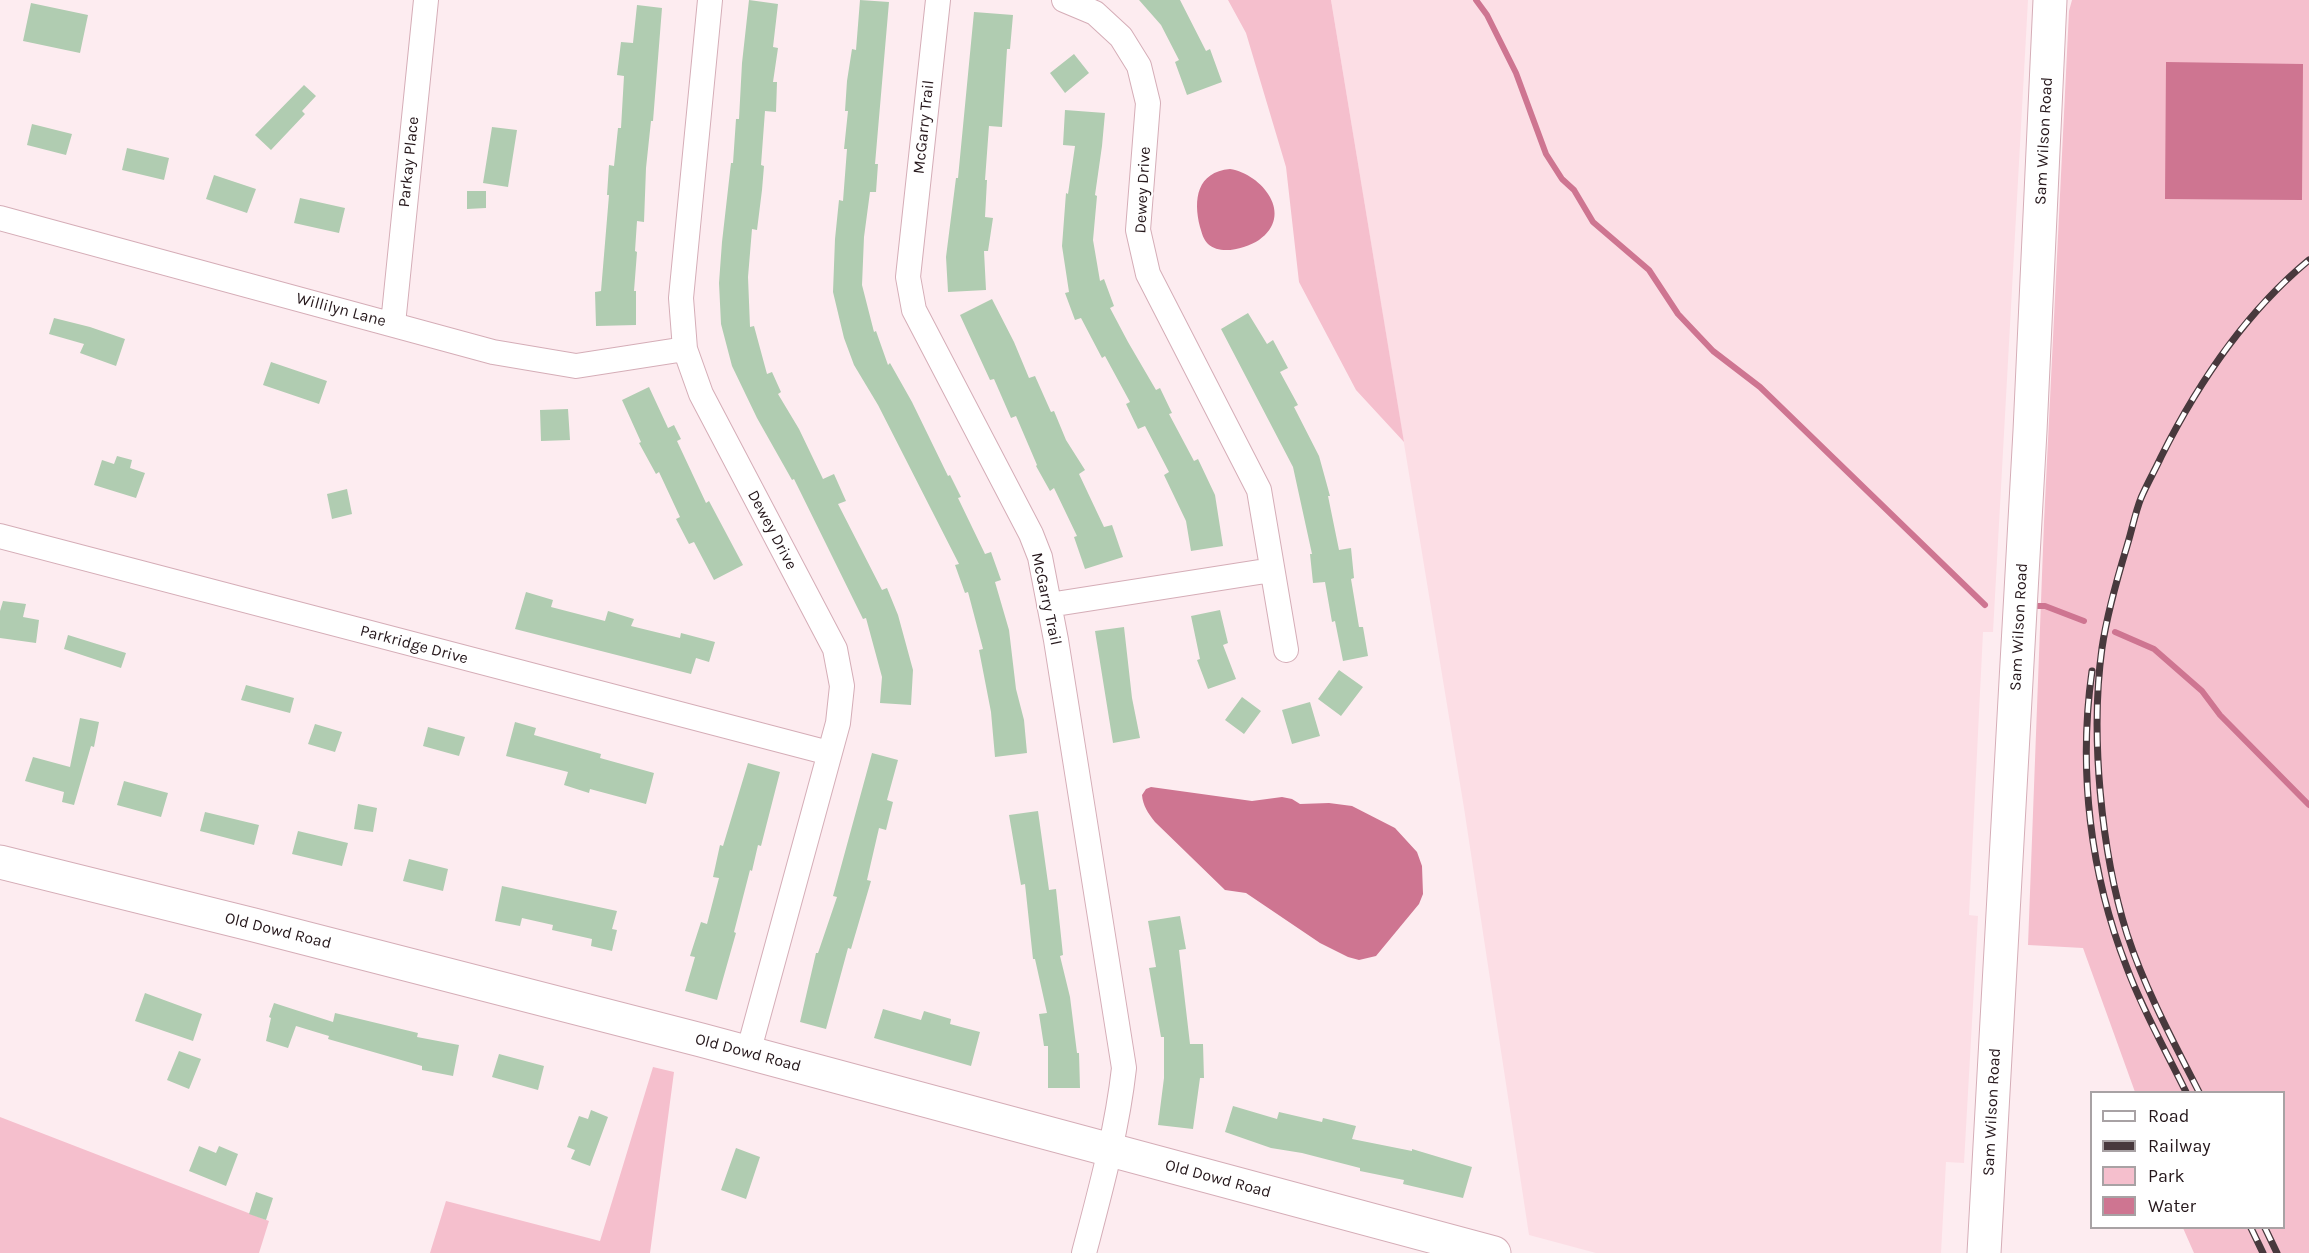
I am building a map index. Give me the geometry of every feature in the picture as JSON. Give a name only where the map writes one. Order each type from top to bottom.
[{"type":"street","name":"Parkay Place","points":[[393,324],[426,0]]},
{"type":"street","name":"Dewey Drive","points":[[710,0],[681,298],[685,349],[700,394],[835,649],[842,687],[838,723],[748,1053]]},
{"type":"street","name":"McGarry Trail","points":[[938,0],[908,277],[914,310],[1031,534],[1040,557],[1049,605],[1124,1068],[1111,1150],[1084,1253]]},
{"type":"street","name":"Dewey Drive","points":[[1064,0],[1095,13],[1121,37],[1139,66],[1148,103],[1138,230],[1148,274],[1259,490],[1286,650]]},
{"type":"street","name":"Sam Wilson Road","points":[[1984,1253],[2029,443],[2050,0]]},
{"type":"street","name":"Willilyn Lane","points":[[0,218],[493,352],[576,366],[685,349]]},
{"type":"street","name":"Parkridge Drive","points":[[0,536],[829,753]]},
{"type":"street","points":[[1049,605],[1272,570]]},
{"type":"street","name":"Old Dowd Road","points":[[0,862],[266,928],[748,1053],[1494,1253]]},
{"type":"shaded area","points":[[1331,0],[2028,0],[1993,632],[1983,632],[1969,915],[1978,916],[1964,1163],[1946,1162],[1941,1253],[1596,1253],[1529,1235],[1464,808]]},
{"type":"green space","points":[[1228,0],[1331,0],[1404,442],[1356,390],[1299,282],[1286,167],[1246,33]]},
{"type":"green space","points":[[2072,0],[2309,0],[2309,1253],[2194,1253],[2183,1229],[2285,1229],[2285,1091],[2135,1091],[2083,948],[2028,945],[2044,522],[2069,11]]},
{"type":"green space","points":[[653,1067],[674,1072],[650,1253],[430,1253],[446,1201],[600,1241]]},
{"type":"green space","points":[[0,1117],[269,1221],[259,1253],[0,1253]]},
{"type":"water","points":[[2166,62],[2303,64],[2302,200],[2165,199]]},
{"type":"water","points":[[1230,169],[1242,172],[1263,187],[1274,208],[1274,219],[1269,230],[1259,240],[1234,250],[1220,250],[1208,244],[1203,236],[1198,217],[1198,197],[1204,181],[1210,175]]},
{"type":"water","points":[[1151,787],[1252,801],[1282,797],[1300,804],[1329,803],[1352,806],[1395,828],[1417,852],[1422,866],[1423,894],[1419,904],[1376,956],[1359,960],[1348,957],[1320,943],[1246,893],[1225,890],[1150,816],[1142,795],[1146,789]]},
{"type":"building","points":[[749,0],[778,4],[773,47],[778,48],[773,82],[777,82],[776,112],[765,111],[761,165],[764,166],[762,190],[757,230],[752,229],[748,277],[750,327],[754,326],[767,374],[772,372],[781,392],[778,394],[799,429],[823,479],[834,474],[846,501],[838,504],[882,590],[887,588],[898,615],[913,670],[911,705],[880,703],[882,677],[866,618],[863,619],[794,479],[792,480],[757,418],[732,366],[721,324],[719,283],[722,242],[731,163],[733,163],[736,119],[739,119]]},
{"type":"building","points":[[860,0],[889,2],[875,164],[878,164],[876,192],[870,192],[864,237],[862,285],[874,332],[876,331],[888,365],[890,363],[948,476],[950,475],[961,497],[958,498],[985,554],[991,552],[1001,580],[995,582],[1009,630],[1016,689],[1024,720],[1027,753],[995,757],[991,712],[979,650],[983,649],[968,592],[965,593],[955,565],[959,564],[878,405],[854,365],[844,338],[833,292],[835,239],[839,200],[843,201],[847,149],[844,149],[848,111],[845,111],[847,81],[852,49],[856,50]]},
{"type":"building","points":[[1139,0],[1180,0],[1206,51],[1210,49],[1222,82],[1187,95],[1175,62],[1179,60],[1161,25]]},
{"type":"building","points":[[31,3],[88,15],[80,53],[23,41]]},
{"type":"building","points":[[637,5],[662,8],[653,121],[651,121],[646,168],[644,222],[637,221],[634,291],[636,291],[636,325],[596,326],[595,292],[601,291],[609,195],[607,195],[609,165],[614,166],[618,128],[621,128],[624,76],[617,75],[621,42],[633,43]]},
{"type":"building","points":[[974,12],[1013,15],[1010,49],[1007,49],[1002,127],[989,126],[985,217],[993,218],[988,251],[984,251],[986,290],[948,292],[946,257],[956,178],[958,178]]},
{"type":"building","points":[[1074,54],[1089,73],[1065,93],[1050,73]]},
{"type":"building","points":[[304,85],[316,96],[302,111],[305,114],[271,150],[255,135]]},
{"type":"building","points":[[1065,110],[1105,113],[1095,195],[1097,196],[1093,240],[1100,281],[1104,279],[1114,306],[1110,308],[1156,390],[1160,388],[1172,413],[1169,414],[1194,461],[1198,459],[1215,495],[1223,546],[1191,551],[1186,521],[1164,475],[1169,472],[1145,426],[1138,429],[1126,404],[1130,402],[1105,356],[1102,358],[1081,318],[1075,320],[1065,293],[1069,292],[1062,246],[1066,193],[1068,194],[1075,146],[1063,145]]},
{"type":"building","points":[[32,124],[72,134],[66,155],[27,145]]},
{"type":"building","points":[[492,127],[517,130],[508,187],[483,183]]},
{"type":"building","points":[[127,148],[169,158],[164,180],[122,170]]},
{"type":"building","points":[[214,175],[256,189],[247,213],[206,199]]},
{"type":"building","points":[[467,191],[486,191],[486,208],[467,209]]},
{"type":"building","points":[[300,198],[345,208],[339,233],[294,223]]},
{"type":"building","points":[[992,299],[1029,378],[1035,376],[1051,412],[1054,411],[1066,440],[1085,470],[1079,474],[1104,527],[1112,525],[1123,557],[1085,569],[1074,537],[1077,536],[1054,488],[1050,491],[1036,466],[1016,416],[1011,418],[994,379],[990,380],[960,315]]},
{"type":"building","points":[[1248,313],[1267,344],[1273,340],[1288,368],[1280,372],[1298,405],[1294,407],[1319,456],[1330,496],[1328,496],[1339,550],[1351,548],[1354,578],[1351,579],[1359,627],[1363,627],[1368,656],[1343,661],[1335,621],[1332,622],[1325,582],[1313,583],[1310,554],[1312,554],[1293,467],[1221,329]]},
{"type":"building","points":[[54,318],[125,339],[116,366],[80,353],[84,344],[49,334]]},
{"type":"building","points":[[271,362],[327,381],[319,404],[263,385]]},
{"type":"building","points":[[649,387],[668,428],[674,425],[681,439],[677,441],[706,503],[709,501],[743,565],[714,580],[694,542],[689,544],[676,519],[680,517],[659,472],[656,474],[639,443],[641,442],[622,400]]},
{"type":"building","points":[[568,409],[570,440],[541,441],[540,410]]},
{"type":"building","points":[[117,456],[132,460],[130,468],[145,473],[136,498],[94,485],[102,460],[114,464]]},
{"type":"building","points":[[347,489],[352,514],[332,519],[327,494]]},
{"type":"building","points":[[526,592],[553,600],[551,607],[605,621],[608,611],[634,619],[631,626],[680,638],[681,633],[715,642],[709,662],[696,658],[691,674],[515,629]]},
{"type":"building","points":[[3,601],[26,604],[23,617],[39,620],[36,643],[0,638],[0,611]]},
{"type":"building","points":[[1220,610],[1228,643],[1223,645],[1236,679],[1208,689],[1197,660],[1200,659],[1191,616]]},
{"type":"building","points":[[1124,627],[1132,698],[1140,738],[1113,743],[1095,631]]},
{"type":"building","points":[[68,635],[126,653],[121,668],[64,649]]},
{"type":"building","points":[[1339,670],[1363,687],[1341,716],[1318,699]]},
{"type":"building","points":[[246,685],[294,698],[290,713],[241,700]]},
{"type":"building","points":[[1242,697],[1261,711],[1244,734],[1225,720]]},
{"type":"building","points":[[1310,702],[1320,736],[1292,744],[1282,710]]},
{"type":"building","points":[[80,718],[99,722],[94,747],[91,746],[74,805],[62,802],[64,792],[25,781],[33,757],[70,767]]},
{"type":"building","points":[[515,722],[536,728],[534,735],[601,754],[600,758],[654,773],[646,804],[590,789],[589,793],[564,785],[568,772],[506,756]]},
{"type":"building","points":[[315,724],[342,732],[335,752],[308,744]]},
{"type":"building","points":[[428,727],[465,737],[459,756],[423,746]]},
{"type":"building","points":[[872,753],[898,760],[887,800],[893,802],[886,830],[879,828],[867,880],[871,881],[851,949],[848,948],[826,1029],[800,1022],[816,953],[818,953],[837,897],[833,896]]},
{"type":"building","points":[[748,763],[780,772],[761,846],[758,845],[752,871],[750,870],[734,932],[736,933],[717,1000],[685,991],[695,957],[690,956],[701,922],[707,924],[719,878],[713,877],[720,845],[723,846]]},
{"type":"building","points":[[124,781],[168,793],[161,817],[117,805]]},
{"type":"building","points":[[358,804],[377,808],[373,832],[354,829]]},
{"type":"building","points":[[1038,811],[1049,890],[1056,889],[1063,955],[1060,956],[1070,997],[1077,1053],[1079,1053],[1080,1088],[1048,1088],[1048,1046],[1044,1046],[1039,1014],[1047,1013],[1035,959],[1033,959],[1025,884],[1021,885],[1009,815]]},
{"type":"building","points":[[205,812],[259,825],[254,845],[200,831]]},
{"type":"building","points":[[298,831],[348,843],[342,866],[292,854]]},
{"type":"building","points":[[409,859],[448,869],[443,891],[403,881]]},
{"type":"building","points":[[502,886],[617,911],[612,929],[617,930],[612,951],[591,946],[592,939],[552,930],[553,925],[522,918],[520,926],[495,921]]},
{"type":"building","points":[[1180,916],[1186,949],[1179,950],[1190,1044],[1203,1044],[1204,1078],[1200,1078],[1193,1129],[1158,1125],[1164,1078],[1164,1037],[1161,1037],[1149,968],[1156,967],[1148,921]]},
{"type":"building","points":[[145,993],[202,1014],[193,1041],[135,1021]]},
{"type":"building","points":[[274,1003],[333,1022],[335,1013],[418,1033],[417,1037],[459,1045],[453,1076],[422,1070],[422,1066],[328,1039],[329,1036],[296,1026],[288,1048],[266,1041],[271,1018],[269,1017]]},
{"type":"building","points":[[883,1009],[921,1020],[924,1011],[951,1019],[950,1024],[980,1032],[971,1066],[874,1038]]},
{"type":"building","points":[[179,1051],[201,1059],[189,1089],[167,1080]]},
{"type":"building","points":[[499,1054],[544,1066],[538,1090],[492,1077]]},
{"type":"building","points":[[1233,1106],[1277,1119],[1279,1112],[1322,1122],[1323,1118],[1356,1126],[1352,1139],[1412,1151],[1412,1149],[1472,1167],[1463,1198],[1403,1184],[1404,1180],[1360,1171],[1360,1168],[1302,1153],[1271,1148],[1225,1132]]},
{"type":"building","points":[[591,1110],[608,1117],[590,1166],[571,1159],[575,1150],[567,1147],[579,1116],[588,1119]]},
{"type":"building","points":[[199,1146],[216,1153],[219,1146],[238,1154],[226,1186],[189,1171]]},
{"type":"building","points":[[736,1148],[760,1157],[746,1199],[721,1190]]},
{"type":"building","points":[[256,1192],[273,1198],[266,1220],[249,1214]]},
{"type":"waterway","points":[[1476,0],[1487,15],[1516,73],[1546,154],[1562,179],[1574,190],[1593,222],[1649,270],[1678,314],[1713,351],[1760,387],[1985,605]]},
{"type":"waterway","points":[[2038,606],[2045,606],[2084,621]]},
{"type":"waterway","points":[[2115,632],[2154,649],[2202,691],[2220,715],[2309,805]]},
{"type":"railway","points":[[2198,1091],[2142,975],[2127,934],[2110,867],[2104,830],[2098,755],[2097,717],[2102,648],[2113,597],[2139,504],[2175,429],[2207,376],[2244,326],[2264,303],[2309,260]]},
{"type":"railway","points":[[2092,671],[2086,746],[2087,784],[2090,821],[2104,896],[2133,984],[2185,1091]]},
{"type":"railway","points":[[2251,1229],[2263,1253]]},
{"type":"railway","points":[[2265,1229],[2277,1253]]}]
